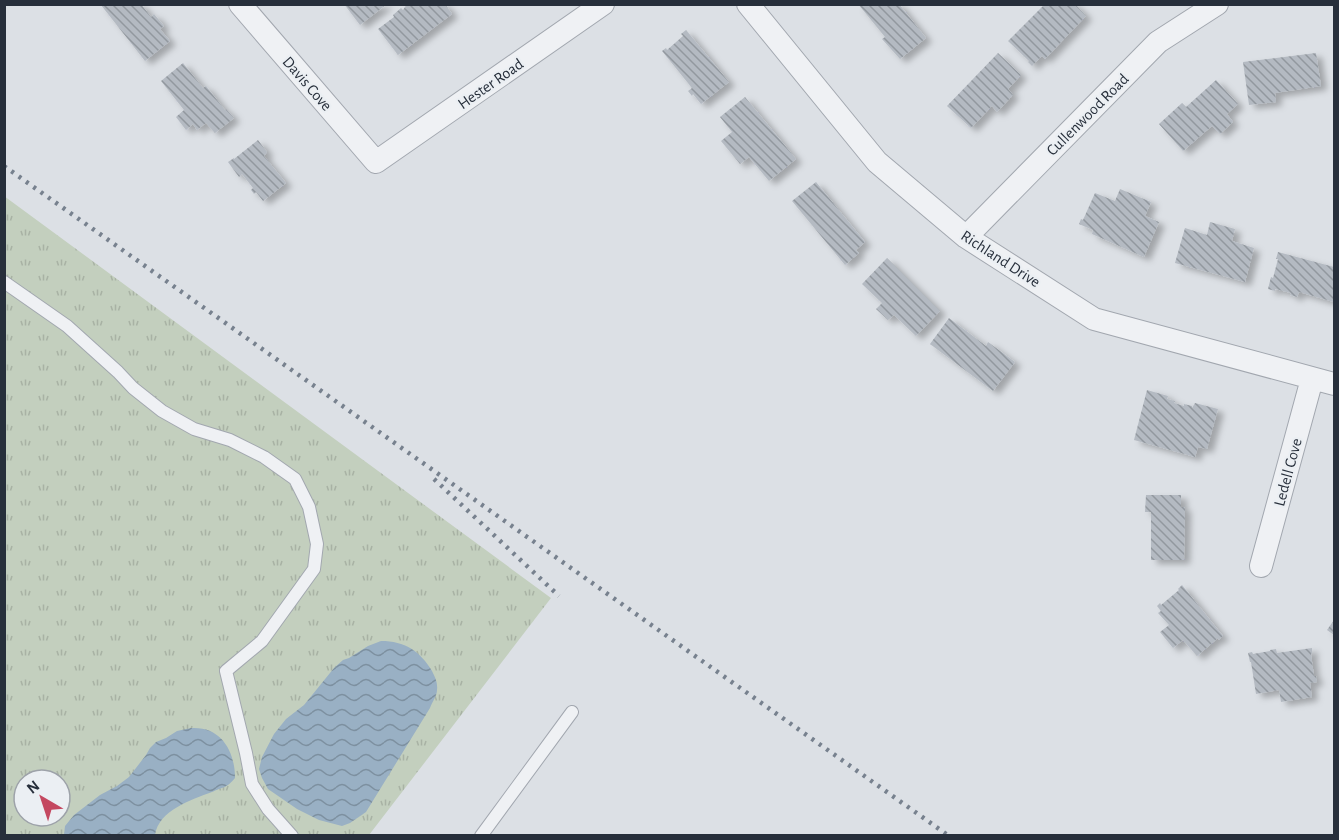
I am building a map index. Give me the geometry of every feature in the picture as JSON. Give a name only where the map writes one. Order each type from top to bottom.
[{"type":"street","name":"Davis Cove","points":[[240,4],[376,162]]},
{"type":"street","name":"Hester Road","points":[[376,162],[603,4]]},
{"type":"street","name":"Richland Drive","points":[[748,4],[877,162],[966,237],[1094,319],[1335,384]]},
{"type":"street","name":"Cullenwood Road","points":[[966,237],[1158,42],[1217,4]]},
{"type":"street","name":"Ledell Cove","points":[[1261,566],[1312,379]]},
{"type":"lane","points":[[4,282],[68,326],[133,388],[162,411],[194,429],[230,440],[264,457],[295,479],[309,507],[317,544],[314,569],[262,641],[226,671],[252,784],[268,809],[292,836]]},
{"type":"lane","points":[[481,836],[572,712]]},
{"type":"green space","points":[[4,196],[551,598],[369,835],[5,835]]},
{"type":"water","points":[[381,641],[405,645],[417,653],[432,671],[437,685],[436,694],[430,708],[366,812],[342,826],[319,820],[297,809],[268,789],[259,769],[262,757],[274,734],[286,719],[304,705],[334,668],[343,660]]},
{"type":"water","points":[[202,728],[211,731],[224,742],[234,768],[235,778],[230,784],[177,807],[163,819],[155,835],[64,835],[65,828],[72,828],[74,815],[129,777],[156,742],[177,731]]},
{"type":"building","points":[[102,4],[141,4],[151,17],[154,14],[164,26],[160,29],[170,41],[145,61]]},
{"type":"building","points":[[344,4],[387,4],[360,25]]},
{"type":"building","points":[[407,4],[445,4],[452,14],[398,55],[378,29],[394,17],[393,15],[401,8],[403,10]]},
{"type":"building","points":[[858,4],[899,4],[926,38],[900,59],[882,39],[885,37]]},
{"type":"building","points":[[1045,4],[1075,4],[1086,16],[1045,59],[1042,56],[1032,66],[1008,41]]},
{"type":"building","points":[[686,30],[729,82],[701,104],[688,91],[692,88],[662,51],[666,48],[667,50],[683,36],[681,34]]},
{"type":"building","points":[[998,53],[1021,75],[1008,89],[1013,95],[997,112],[992,106],[971,128],[947,106]]},
{"type":"building","points":[[1316,53],[1321,86],[1275,93],[1276,102],[1249,105],[1243,62]]},
{"type":"building","points":[[183,63],[203,88],[206,86],[234,118],[215,133],[206,123],[197,130],[193,124],[186,130],[176,117],[184,110],[161,81]]},
{"type":"building","points":[[1216,80],[1238,104],[1227,114],[1233,122],[1220,134],[1212,126],[1183,151],[1159,124],[1182,103],[1186,107]]},
{"type":"building","points":[[745,97],[796,159],[769,181],[749,157],[740,164],[721,141],[732,132],[720,117]]},
{"type":"building","points":[[258,140],[267,152],[264,156],[286,183],[263,201],[256,192],[254,194],[251,190],[253,188],[242,174],[239,177],[228,162]]},
{"type":"building","points":[[816,182],[865,242],[856,250],[859,253],[845,265],[792,201]]},
{"type":"building","points":[[1120,189],[1151,202],[1145,216],[1159,222],[1144,257],[1092,234],[1093,230],[1079,224],[1095,193],[1115,201]]},
{"type":"building","points":[[1210,222],[1235,229],[1232,241],[1254,248],[1245,282],[1175,263],[1185,228],[1207,235]]},
{"type":"building","points":[[1278,252],[1334,267],[1334,302],[1299,292],[1297,297],[1290,295],[1291,293],[1268,289],[1271,277],[1273,278]]},
{"type":"building","points":[[887,258],[940,311],[916,336],[894,315],[888,320],[876,309],[882,303],[862,284]]},
{"type":"building","points":[[949,318],[986,346],[988,342],[1015,362],[993,391],[930,344]]},
{"type":"building","points":[[1147,390],[1168,396],[1167,399],[1184,406],[1184,404],[1192,408],[1195,403],[1218,409],[1207,449],[1198,447],[1195,457],[1134,440]]},
{"type":"building","points":[[1146,495],[1181,495],[1181,507],[1185,507],[1184,560],[1151,560],[1151,512],[1145,512]]},
{"type":"building","points":[[1182,585],[1223,636],[1197,656],[1183,640],[1173,648],[1160,632],[1169,625],[1158,613],[1161,611],[1157,606],[1179,590]]},
{"type":"building","points":[[1334,620],[1334,635],[1327,630]]},
{"type":"building","points":[[1312,648],[1314,676],[1317,682],[1310,683],[1312,697],[1281,702],[1279,690],[1256,694],[1248,653],[1276,649],[1277,653]]},
{"type":"railway","points":[[4,166],[949,836]]},
{"type":"railway","points":[[434,479],[559,596]]}]
